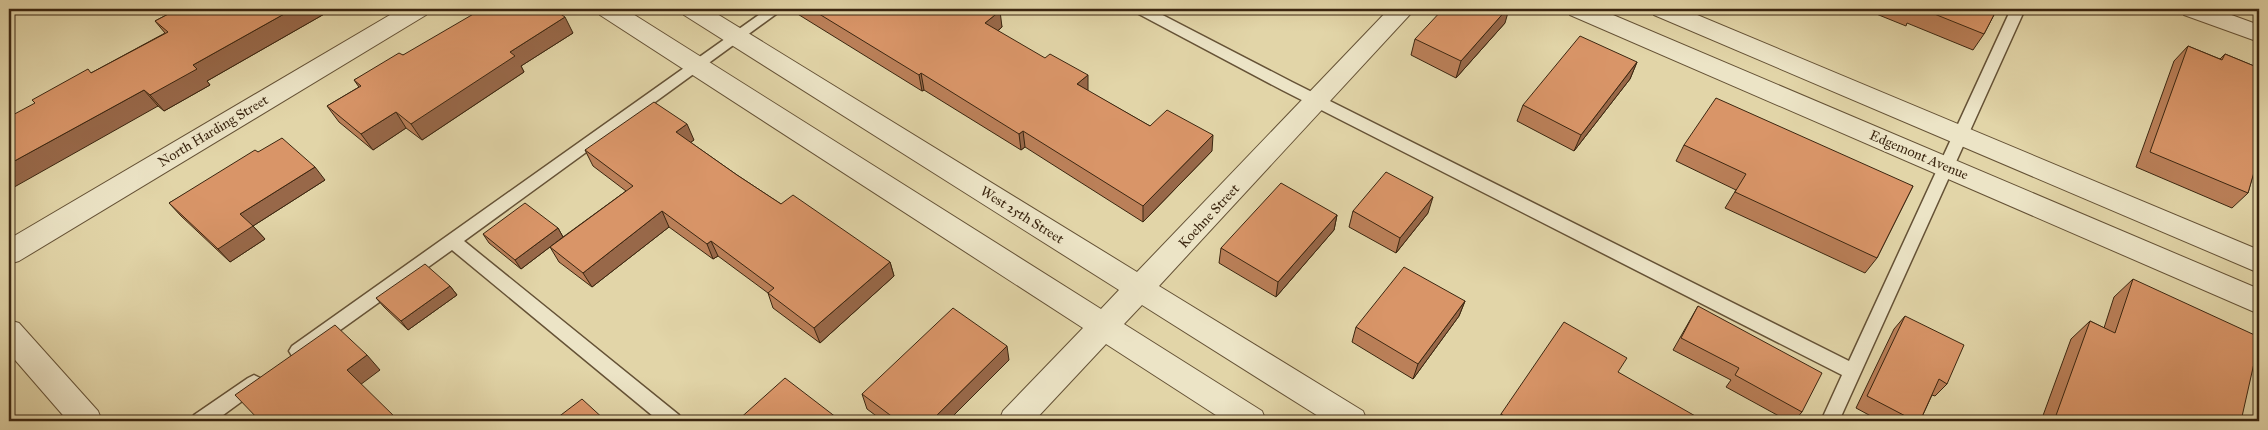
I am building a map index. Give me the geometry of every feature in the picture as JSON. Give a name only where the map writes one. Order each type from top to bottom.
[{"type":"street","name":"North Harding Street","points":[[9,252],[418,9]]},
{"type":"street","points":[[608,9],[1251,421]]},
{"type":"street","name":"West 25th Street","points":[[692,9],[1352,421]]},
{"type":"street","name":"Koehne Street","points":[[1014,421],[1403,9]]},
{"type":"street","name":"Edgemont Avenue","points":[[1578,9],[2259,302]]},
{"type":"street","points":[[1662,9],[2259,262]]},
{"type":"street","points":[[2192,9],[2259,34]]},
{"type":"street","points":[[9,332],[88,421]]},
{"type":"lane","points":[[282,363],[776,9]]},
{"type":"lane","points":[[1140,9],[1853,372]]},
{"type":"lane","points":[[1830,421],[2018,9]]},
{"type":"lane","points":[[452,241],[672,421]]},
{"type":"lane","points":[[201,421],[266,375]]},
{"type":"building","points":[[178,9],[293,9],[193,65],[197,69],[150,95],[144,90],[9,164],[9,117],[35,103],[32,100],[88,69],[91,73],[168,32],[155,21]]},
{"type":"building","points":[[482,9],[553,9],[565,17],[510,52],[515,56],[411,124],[396,112],[361,134],[327,106],[361,86],[354,80],[399,53],[403,55]]},
{"type":"building","points":[[811,9],[997,9],[1000,11],[985,23],[1045,58],[1050,54],[1088,75],[1077,84],[1150,126],[1167,110],[1213,135],[1143,206],[1023,131],[1019,134],[921,73],[919,75]]},
{"type":"building","points":[[1443,9],[1507,9],[1461,61],[1415,39]]},
{"type":"building","points":[[1922,9],[1997,9],[1984,34]]},
{"type":"building","points":[[1580,36],[1637,62],[1581,135],[1523,105]]},
{"type":"building","points":[[2188,46],[2222,60],[2225,54],[2259,68],[2259,155],[2248,193],[2150,152]]},
{"type":"building","points":[[1716,98],[1913,186],[1877,258],[1735,192],[1746,174],[1684,145]]},
{"type":"building","points":[[654,102],[687,124],[676,132],[737,175],[781,204],[793,195],[890,262],[814,328],[768,293],[774,288],[711,241],[707,244],[662,211],[583,273],[550,247],[633,186],[585,150]]},
{"type":"building","points":[[282,138],[315,167],[240,214],[253,226],[218,249],[169,203],[255,150],[258,152]]},
{"type":"building","points":[[1386,172],[1433,197],[1400,238],[1353,211]]},
{"type":"building","points":[[1281,183],[1337,215],[1278,282],[1221,248]]},
{"type":"building","points":[[525,203],[558,228],[515,260],[483,234]]},
{"type":"building","points":[[425,264],[450,286],[401,321],[376,298]]},
{"type":"building","points":[[1404,267],[1465,301],[1418,364],[1356,327]]},
{"type":"building","points":[[2133,279],[2259,337],[2241,421],[2054,421],[2090,321],[2115,333]]},
{"type":"building","points":[[1698,306],[1822,373],[1802,412],[1735,375],[1739,368],[1681,338]]},
{"type":"building","points":[[953,308],[1007,346],[931,421],[898,421],[862,394]]},
{"type":"building","points":[[1905,316],[1964,345],[1947,384],[1939,379],[1920,421],[1915,421],[1867,396]]},
{"type":"building","points":[[1564,322],[1627,358],[1618,372],[1697,417],[1695,421],[1513,421],[1501,414]]},
{"type":"building","points":[[335,325],[367,355],[347,370],[399,421],[260,421],[235,395]]},
{"type":"building","points":[[785,378],[841,421],[737,421]]},
{"type":"building","points":[[582,399],[606,421],[553,421]]}]
